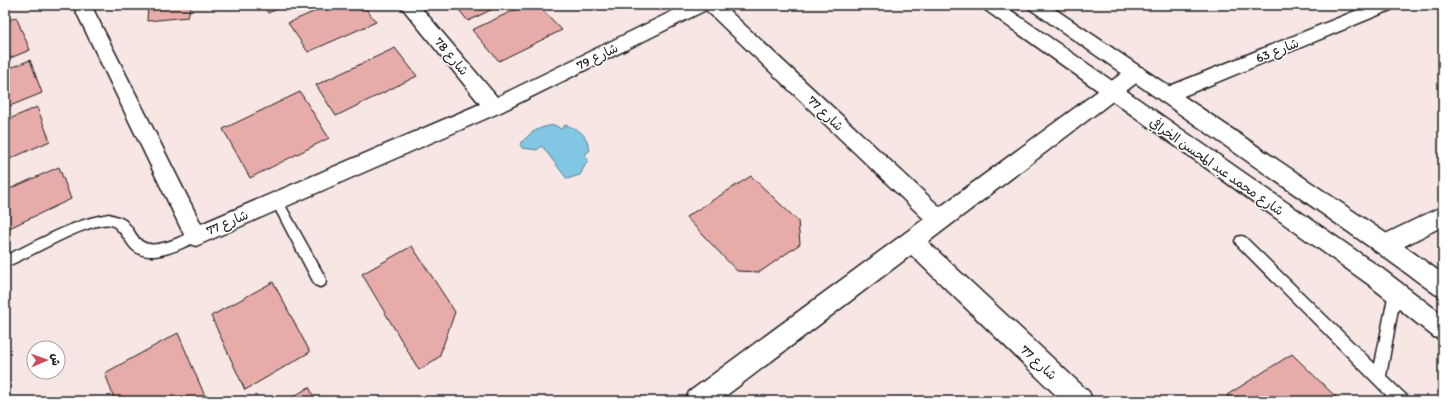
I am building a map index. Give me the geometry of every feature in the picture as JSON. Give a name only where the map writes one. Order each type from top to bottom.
[{"type":"street","name":"شارع 77","points":[[82,5],[196,236],[494,107]]},
{"type":"street","name":"شارع 78","points":[[409,5],[494,107]]},
{"type":"street","name":"شارع 79","points":[[494,107],[700,5]]},
{"type":"street","name":"شارع 77","points":[[712,5],[939,220]]},
{"type":"street","name":"شارع محمد عبد المحسن الخرافي","points":[[990,5],[1395,292],[1443,329]]},
{"type":"street","points":[[1036,5],[1386,245],[1443,288]]},
{"type":"street","name":"شارع 63","points":[[1167,95],[1387,5]]},
{"type":"street","points":[[698,401],[1136,73]]},
{"type":"street","points":[[1386,245],[1443,215]]},
{"type":"street","name":"شارع 77","points":[[912,241],[1080,401]]},
{"type":"lane","points":[[277,201],[320,281]]},
{"type":"lane","points":[[5,262],[88,224],[104,219],[114,220],[121,224],[138,246],[148,250],[165,248],[196,236]]},
{"type":"lane","points":[[1241,241],[1402,401]]},
{"type":"lane","points":[[1379,378],[1395,292]]},
{"type":"water","points":[[555,125],[561,129],[565,125],[575,129],[582,133],[586,140],[590,150],[585,155],[588,160],[580,175],[567,179],[542,146],[537,150],[522,148],[520,144],[536,130]]},
{"type":"building","points":[[148,5],[191,5],[188,17],[147,21]]},
{"type":"building","points":[[263,5],[287,5],[268,13]]},
{"type":"building","points":[[329,5],[363,5],[376,22],[308,52],[288,23]]},
{"type":"building","points":[[455,5],[501,5],[468,21]]},
{"type":"building","points":[[525,5],[538,5],[562,30],[499,61],[472,30]]},
{"type":"building","points":[[16,17],[30,50],[5,60],[5,22]]},
{"type":"building","points":[[395,48],[417,76],[336,116],[316,85]]},
{"type":"building","points":[[30,60],[42,93],[5,108],[5,70]]},
{"type":"building","points":[[300,92],[329,138],[250,178],[223,129]]},
{"type":"building","points":[[37,107],[50,141],[5,161],[5,121]]},
{"type":"building","points":[[59,167],[71,199],[5,230],[5,191]]},
{"type":"building","points":[[751,176],[798,221],[800,244],[760,272],[737,271],[686,217]]},
{"type":"building","points":[[412,246],[455,312],[439,357],[419,370],[362,274]]},
{"type":"building","points":[[273,282],[310,352],[245,390],[211,316]]},
{"type":"building","points":[[178,333],[207,401],[115,401],[105,373]]},
{"type":"building","points":[[1292,354],[1340,401],[1233,401],[1227,395]]},
{"type":"building","points":[[309,387],[316,401],[287,401]]}]
